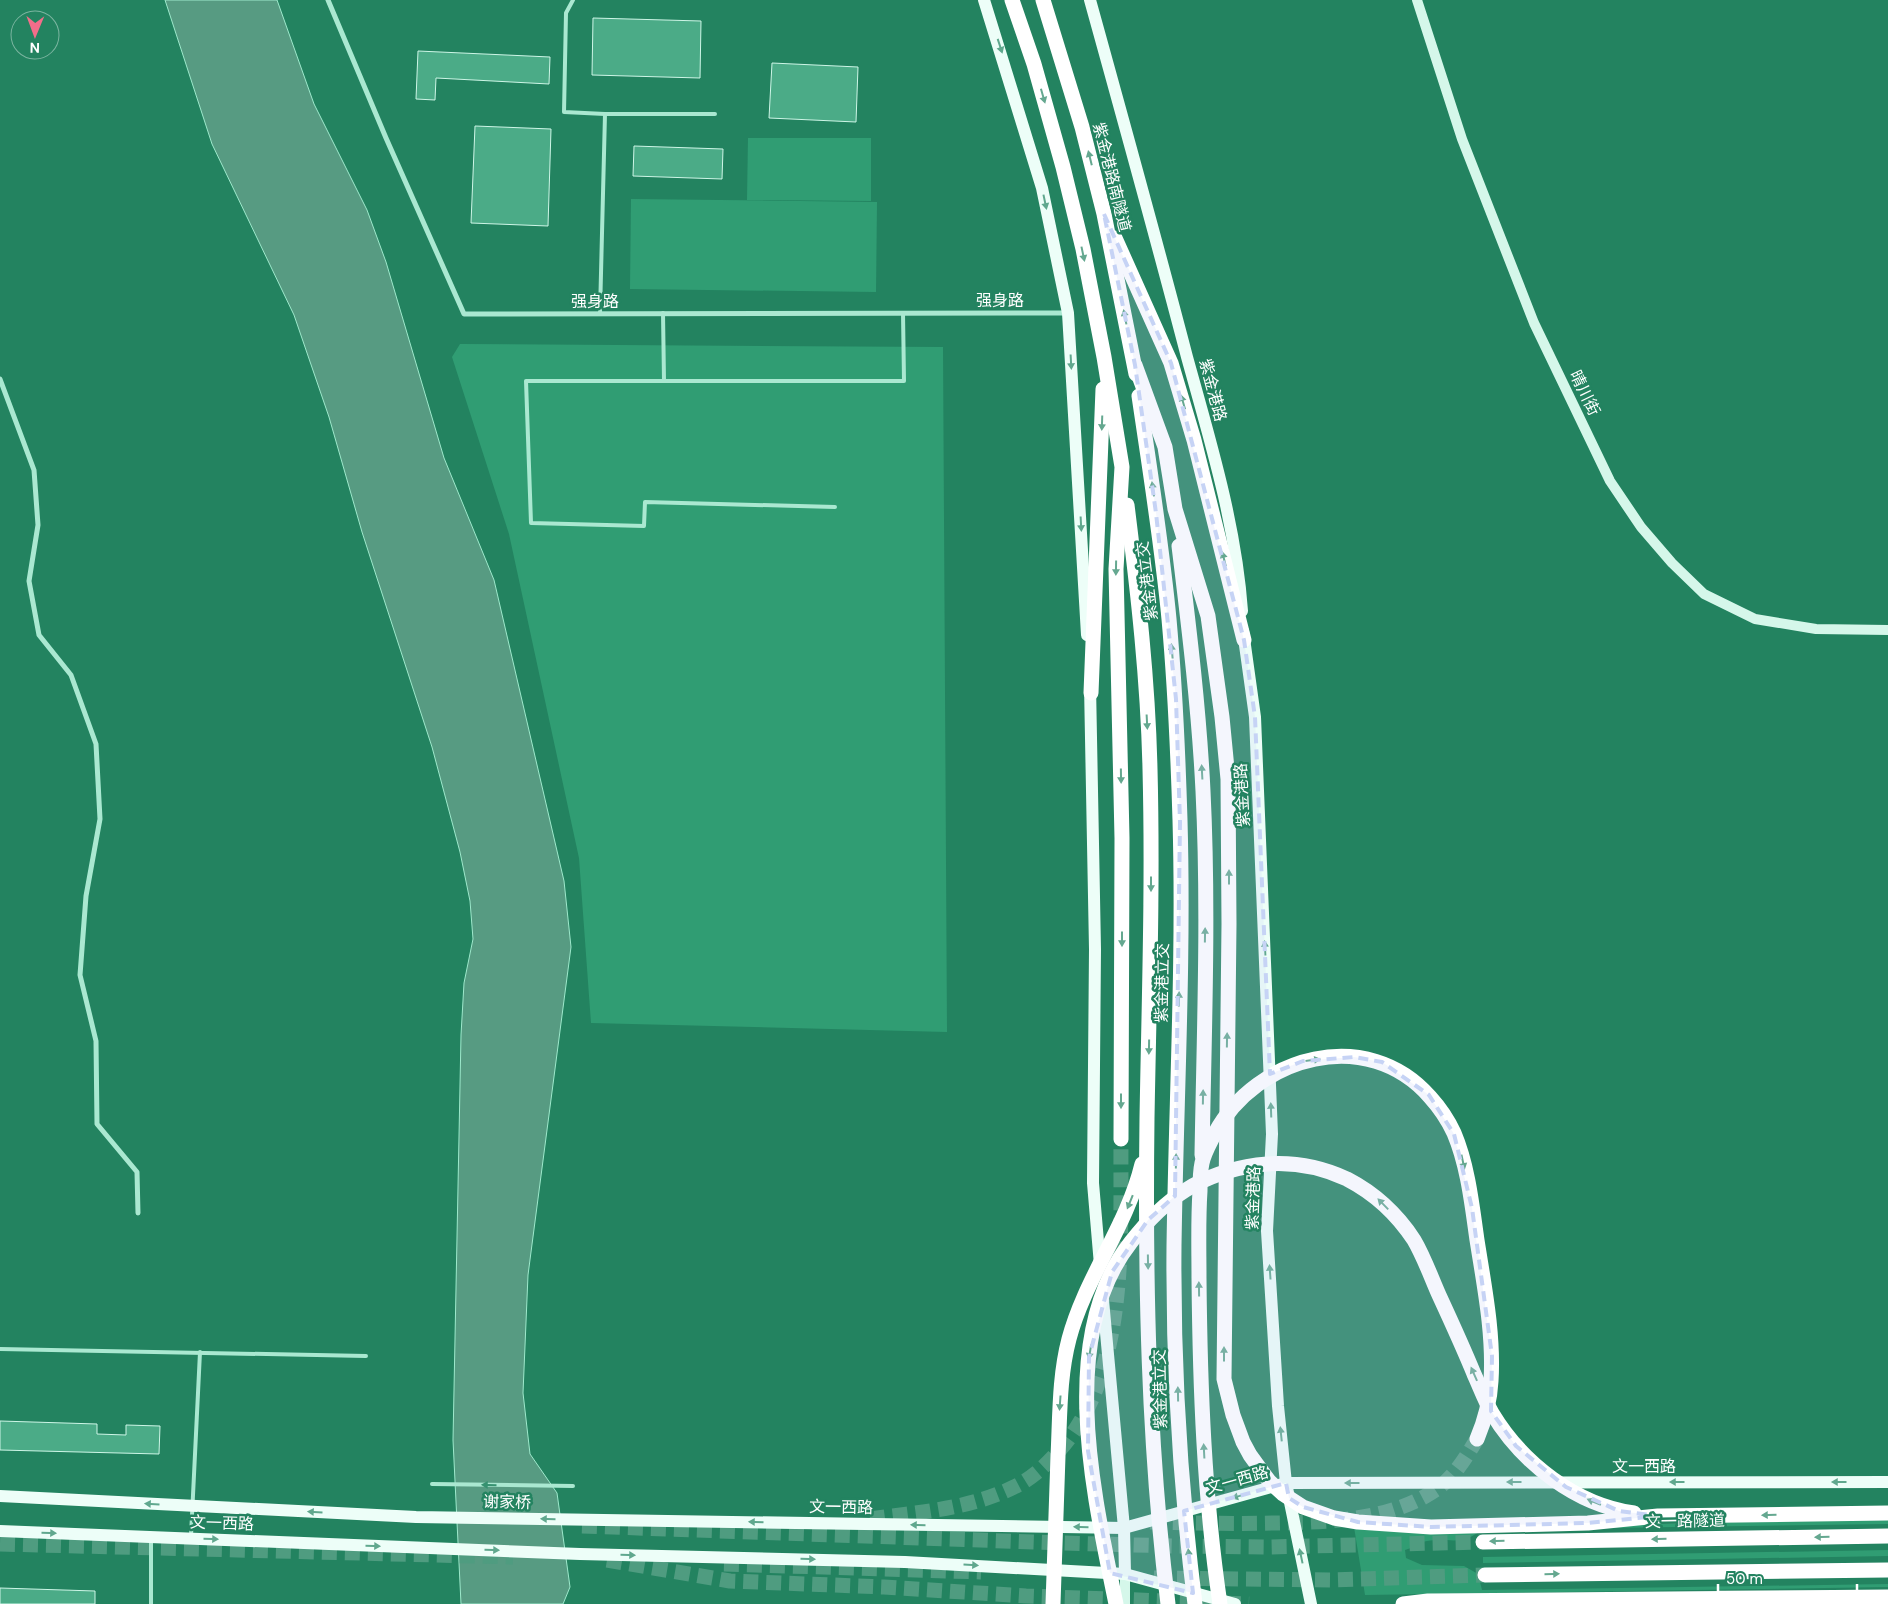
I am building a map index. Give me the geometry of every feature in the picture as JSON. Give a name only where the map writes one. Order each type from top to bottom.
[{"type":"highway","points":[[1012,0],[1034,64],[1063,167],[1083,249],[1104,357],[1122,467],[1116,569],[1122,838],[1121,1139]]},
{"type":"highway","name":"紫金港路南隧道","points":[[1043,0],[1082,127],[1104,214],[1135,365]]},
{"type":"highway","points":[[1104,214],[1171,363],[1194,440],[1244,640]]},
{"type":"highway","points":[[1091,693],[1104,357]]},
{"type":"highway","points":[[1135,365],[1164,447],[1175,509],[1199,716],[1203,794],[1205,916],[1202,1164],[1198,1212],[1201,1391],[1204,1462],[1220,1604]]},
{"type":"highway","name":"紫金港立交","points":[[1135,365],[1169,618],[1176,699],[1180,822],[1180,917],[1174,1249],[1179,1442],[1186,1538],[1195,1604]]},
{"type":"highway","name":"紫金港立交","points":[[1122,467],[1136,576],[1150,767],[1151,920],[1147,1120],[1151,1406],[1156,1499],[1168,1604]]},
{"type":"highway","points":[[1175,509],[1208,616],[1222,717],[1228,779],[1229,914],[1224,1380],[1233,1415],[1250,1455],[1269,1481],[1283,1494],[1303,1507],[1334,1518],[1358,1522],[1430,1527],[1588,1523],[1658,1516],[1888,1513]]},
{"type":"highway","points":[[1202,1164],[1223,1119],[1246,1092],[1277,1071],[1304,1061],[1354,1058],[1382,1062],[1411,1080],[1429,1095],[1446,1116],[1461,1152],[1481,1265],[1490,1340],[1492,1382],[1485,1418],[1477,1439]]},
{"type":"highway","points":[[1053,1604],[1060,1404],[1066,1354],[1077,1316],[1117,1231],[1137,1182],[1143,1158],[1147,1120]]},
{"type":"highway","points":[[1116,1604],[1094,1493],[1088,1435],[1087,1385],[1089,1357],[1101,1299],[1112,1272],[1128,1246],[1148,1220],[1166,1203],[1198,1183],[1246,1166],[1290,1164],[1312,1167],[1333,1173],[1376,1196],[1414,1241],[1491,1411],[1516,1446],[1566,1488],[1593,1502],[1619,1511],[1658,1516]]},
{"type":"highway","name":"文一路隧道","points":[[1483,1542],[1888,1536]]},
{"type":"highway","points":[[1485,1576],[1888,1570]]},
{"type":"highway","points":[[1403,1604],[1428,1601],[1888,1597]]},
{"type":"highway","points":[[1782,1604],[1823,1599]]},
{"type":"main road","points":[[984,0],[1042,188],[1068,313],[1091,693],[1095,949],[1093,1183],[1124,1528],[1125,1574],[1235,1604]]},
{"type":"main road","name":"紫金港路","points":[[1090,0],[1216,468],[1240,580],[1244,640],[1255,727],[1272,1134],[1267,1230],[1278,1406],[1286,1483],[1311,1604]]},
{"type":"main road","name":"文一西路","points":[[597,1520],[1124,1528],[1286,1483],[1888,1482]]},
{"type":"main road","name":"文一西路","points":[[0,1496],[416,1517]]},
{"type":"main road","name":"谢家桥","points":[[416,1517],[597,1520]]},
{"type":"main road","name":"文一西路","points":[[0,1531],[580,1554],[905,1562],[1125,1574]]},
{"type":"street","name":"强身路","points":[[328,0],[382,129],[464,314],[1068,313]]},
{"type":"street","name":"晴川街","points":[[1417,0],[1462,139],[1534,323],[1610,482],[1641,526],[1672,563],[1704,594],[1755,619],[1816,629],[1888,630]]},
{"type":"street","points":[[0,379],[34,470],[38,525],[29,581],[39,635],[71,675],[96,744],[100,819],[86,896],[80,975],[96,1041],[97,1124],[137,1172],[138,1213]]},
{"type":"street","points":[[1125,1574],[1125,1604]]},
{"type":"lane","points":[[573,0],[566,13],[564,112],[715,114]]},
{"type":"lane","points":[[600,313],[605,114]]},
{"type":"lane","points":[[662,313],[664,381]]},
{"type":"lane","points":[[836,507],[645,502],[644,526],[531,524],[526,381],[904,381],[903,313]]},
{"type":"lane","points":[[0,1350],[366,1356]]},
{"type":"lane","points":[[190,1538],[200,1352]]},
{"type":"lane","points":[[432,1484],[573,1486]]},
{"type":"lane","points":[[151,1537],[151,1604]]},
{"type":"highlighted area","points":[[1104,214],[1171,363],[1244,640],[1255,717],[1270,1074],[1303,1061],[1354,1057],[1382,1062],[1429,1095],[1454,1134],[1472,1208],[1492,1356],[1491,1411],[1516,1446],[1566,1487],[1619,1511],[1658,1516],[1588,1523],[1431,1527],[1358,1522],[1303,1507],[1289,1498],[1286,1483],[1184,1511],[1193,1593],[1110,1573],[1088,1451],[1089,1357],[1112,1272],[1148,1220],[1175,1196],[1180,822],[1176,699],[1156,513],[1135,365]]},
{"type":"shaded area","points":[[165,0],[277,0],[314,104],[367,210],[386,262],[444,458],[494,580],[564,881],[571,947],[528,1275],[523,1393],[530,1454],[557,1493],[570,1587],[563,1604],[461,1604],[453,1440],[461,1035],[464,983],[473,939],[470,901],[460,852],[432,747],[362,532],[329,417],[294,315],[212,144]]},
{"type":"shaded area","points":[[748,138],[871,138],[871,201],[747,200]]},
{"type":"shaded area","points":[[631,199],[877,202],[876,292],[630,289]]},
{"type":"shaded area","points":[[460,344],[943,347],[947,1032],[591,1023],[579,858],[509,534],[452,357]]},
{"type":"shaded area","points":[[1888,1520],[1888,1524],[1481,1530],[1461,1540],[1427,1541],[1405,1550],[1406,1558],[1422,1565],[1464,1566],[1478,1574],[1482,1590],[1888,1584],[1888,1587],[1365,1595],[1354,1527]]},
{"type":"shaded area","points":[[1888,1550],[1888,1556],[1483,1563],[1483,1557]]},
{"type":"building","points":[[593,18],[701,21],[700,78],[592,75]]},
{"type":"building","points":[[418,51],[550,57],[549,84],[436,78],[435,100],[416,99]]},
{"type":"building","points":[[772,63],[858,67],[856,122],[769,118]]},
{"type":"building","points":[[475,126],[551,129],[548,226],[471,223]]},
{"type":"building","points":[[634,146],[723,149],[722,179],[633,176]]},
{"type":"building","points":[[0,1421],[97,1424],[97,1434],[126,1435],[126,1425],[160,1426],[159,1454],[0,1450]]},
{"type":"building","points":[[0,1588],[95,1591],[95,1604],[0,1604]]},
{"type":"tunnel","points":[[870,1519],[962,1505],[1014,1487],[1031,1477],[1046,1464],[1079,1423],[1097,1387],[1109,1347],[1116,1306],[1121,1220],[1121,1139]]},
{"type":"tunnel","points":[[1150,1522],[1296,1523],[1359,1518],[1380,1514],[1419,1500],[1437,1489],[1455,1472],[1477,1439]]},
{"type":"tunnel","points":[[582,1526],[1172,1546],[1268,1547],[1483,1542]]},
{"type":"tunnel","points":[[0,1544],[513,1557]]},
{"type":"tunnel","points":[[607,1560],[730,1581],[884,1587],[1026,1596],[1249,1604]]},
{"type":"tunnel","points":[[724,1564],[981,1572]]},
{"type":"tunnel","points":[[1154,1578],[1333,1580],[1485,1575]]}]
